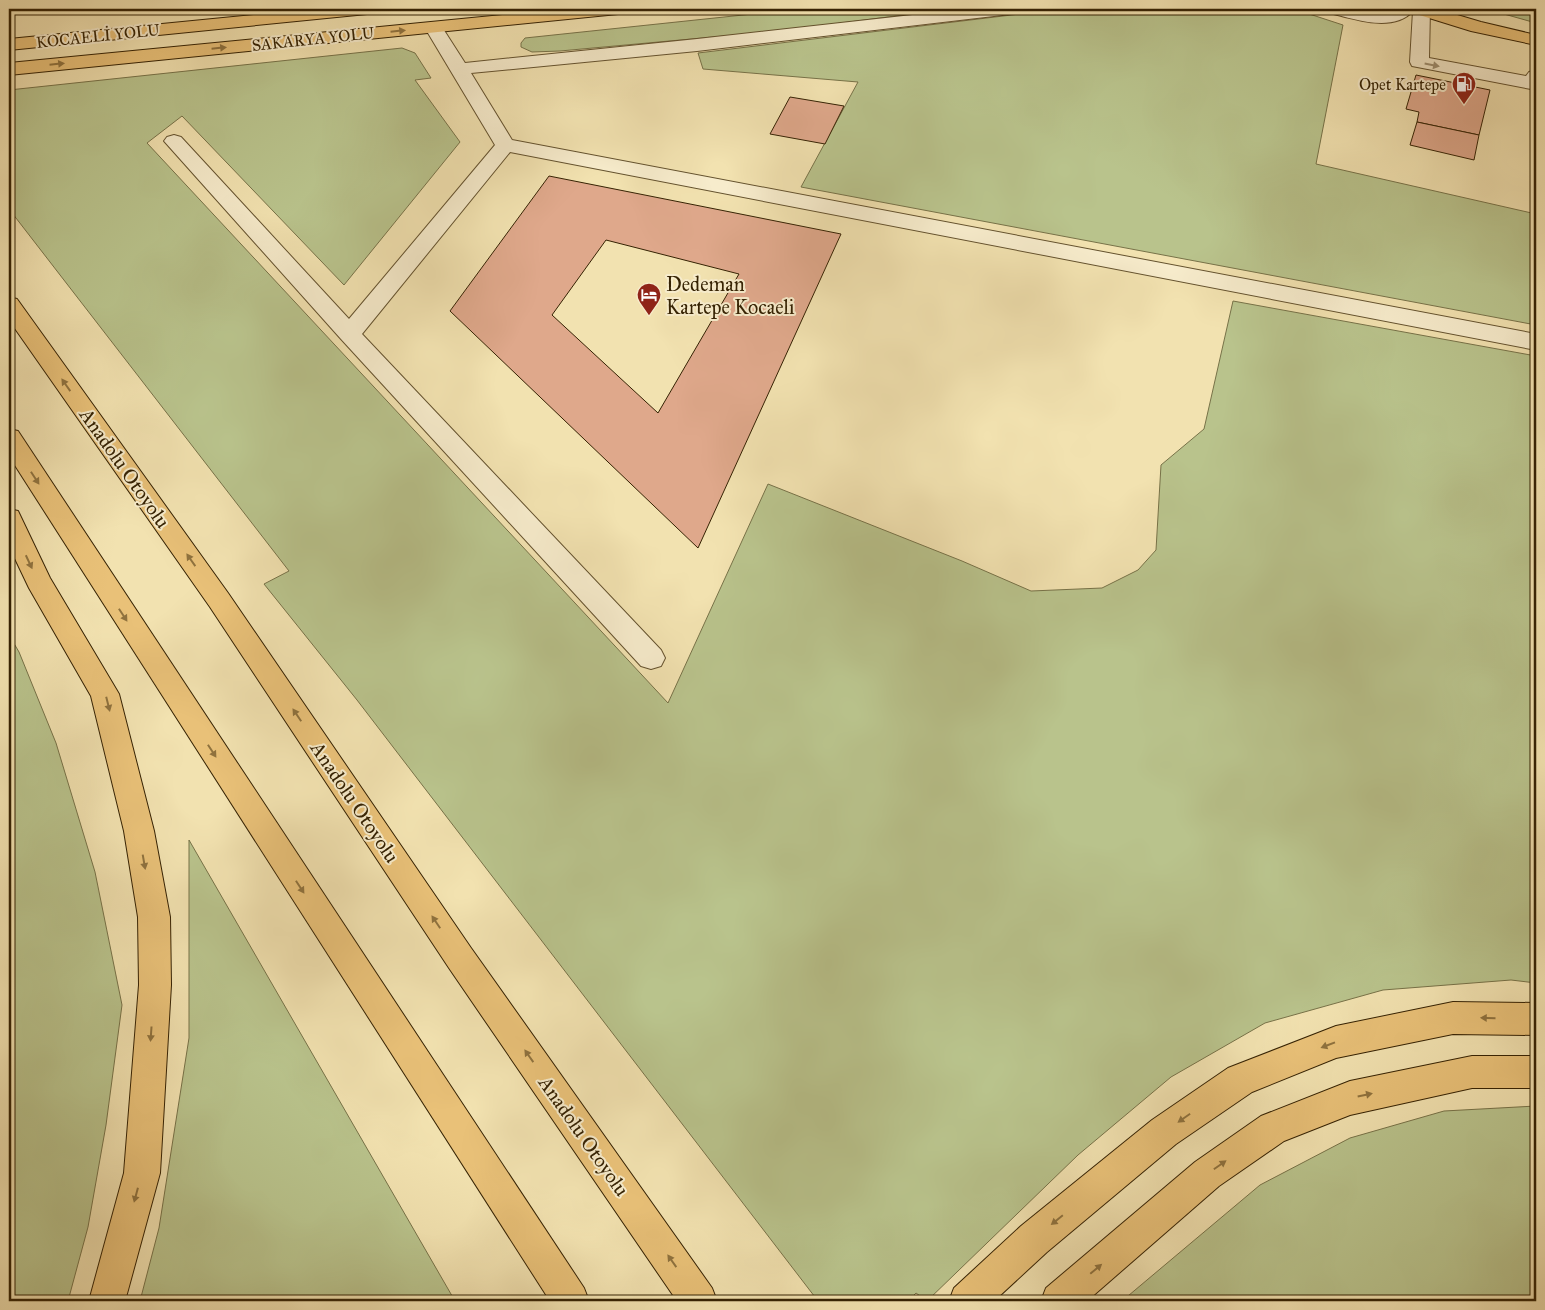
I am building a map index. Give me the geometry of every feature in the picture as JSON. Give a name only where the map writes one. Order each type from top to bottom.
[{"type":"highway","points":[[33,42],[258,9]]},
{"type":"highway","name":"KOCAELİ YOLU","points":[[9,45],[367,9]]},
{"type":"highway","name":"SAKARYA YOLU","points":[[9,69],[618,9]]},
{"type":"highway","points":[[1415,9],[1477,27],[1536,38]]},
{"type":"highway","points":[[1459,9],[1536,38]]},
{"type":"highway","name":"Anadolu Otoyolu","points":[[9,304],[219,600],[460,958],[700,1301]]},
{"type":"highway","points":[[9,437],[571,1301]]},
{"type":"highway","points":[[9,518],[38,582],[105,694],[139,831],[154,916],[155,985],[142,1173],[108,1301]]},
{"type":"highway","points":[[967,1301],[1034,1239],[1164,1132],[1240,1080],[1336,1042],[1453,1018],[1536,1018]]},
{"type":"highway","points":[[1059,1301],[1207,1174],[1273,1128],[1350,1098],[1472,1072],[1536,1072]]},
{"type":"street","points":[[459,69],[707,44],[1011,9]]},
{"type":"street","points":[[1336,9],[1371,17],[1388,17],[1415,9],[1419,62],[1531,83],[1536,76]]},
{"type":"street","points":[[434,28],[505,145],[1536,342]]},
{"type":"street","points":[[174,141],[348,334],[650,658]]},
{"type":"street","points":[[348,334],[505,145]]},
{"type":"green space","points":[[800,9],[950,9],[779,31],[560,51],[532,52],[521,47],[521,43],[525,38]]},
{"type":"green space","points":[[1061,9],[1294,9],[1343,25],[1316,164],[1536,214],[1536,325],[801,187],[858,82],[703,69],[698,53]]},
{"type":"green space","points":[[1486,9],[1536,9],[1536,23]]},
{"type":"green space","points":[[402,48],[415,53],[431,78],[415,80],[460,142],[344,285],[182,116],[147,143],[668,703],[768,484],[962,561],[1031,591],[1102,588],[1138,570],[1156,550],[1161,465],[1204,429],[1233,301],[1536,356],[1536,983],[1511,980],[1383,990],[1265,1023],[1171,1077],[1078,1155],[927,1301],[916,1293],[908,1301],[818,1301],[357,700],[264,584],[289,571],[9,209],[9,90]]},
{"type":"green space","points":[[9,635],[19,652],[56,743],[95,872],[122,1005],[106,1125],[88,1227],[68,1301],[9,1301]]},
{"type":"green space","points":[[189,840],[455,1301],[140,1301],[159,1228],[189,1038]]},
{"type":"green space","points":[[1536,1106],[1536,1301],[1122,1301],[1260,1185],[1350,1138],[1444,1111]]},
{"type":"building","points":[[1416,75],[1490,90],[1479,135],[1417,122],[1419,112],[1406,109]]},
{"type":"building","points":[[790,97],[844,106],[825,144],[770,134]]},
{"type":"building","points":[[1417,122],[1479,135],[1474,160],[1410,145]]},
{"type":"building","points":[[549,176],[841,234],[698,548],[450,311]],"holes":[[[606,240],[739,274],[658,413],[552,315]]]},
{"type":"place","name":"Opet Kartepe","points":[[1464,105]]},
{"type":"place","name":"Dedeman Kartepe Kocaeli","points":[[649,316]]}]
